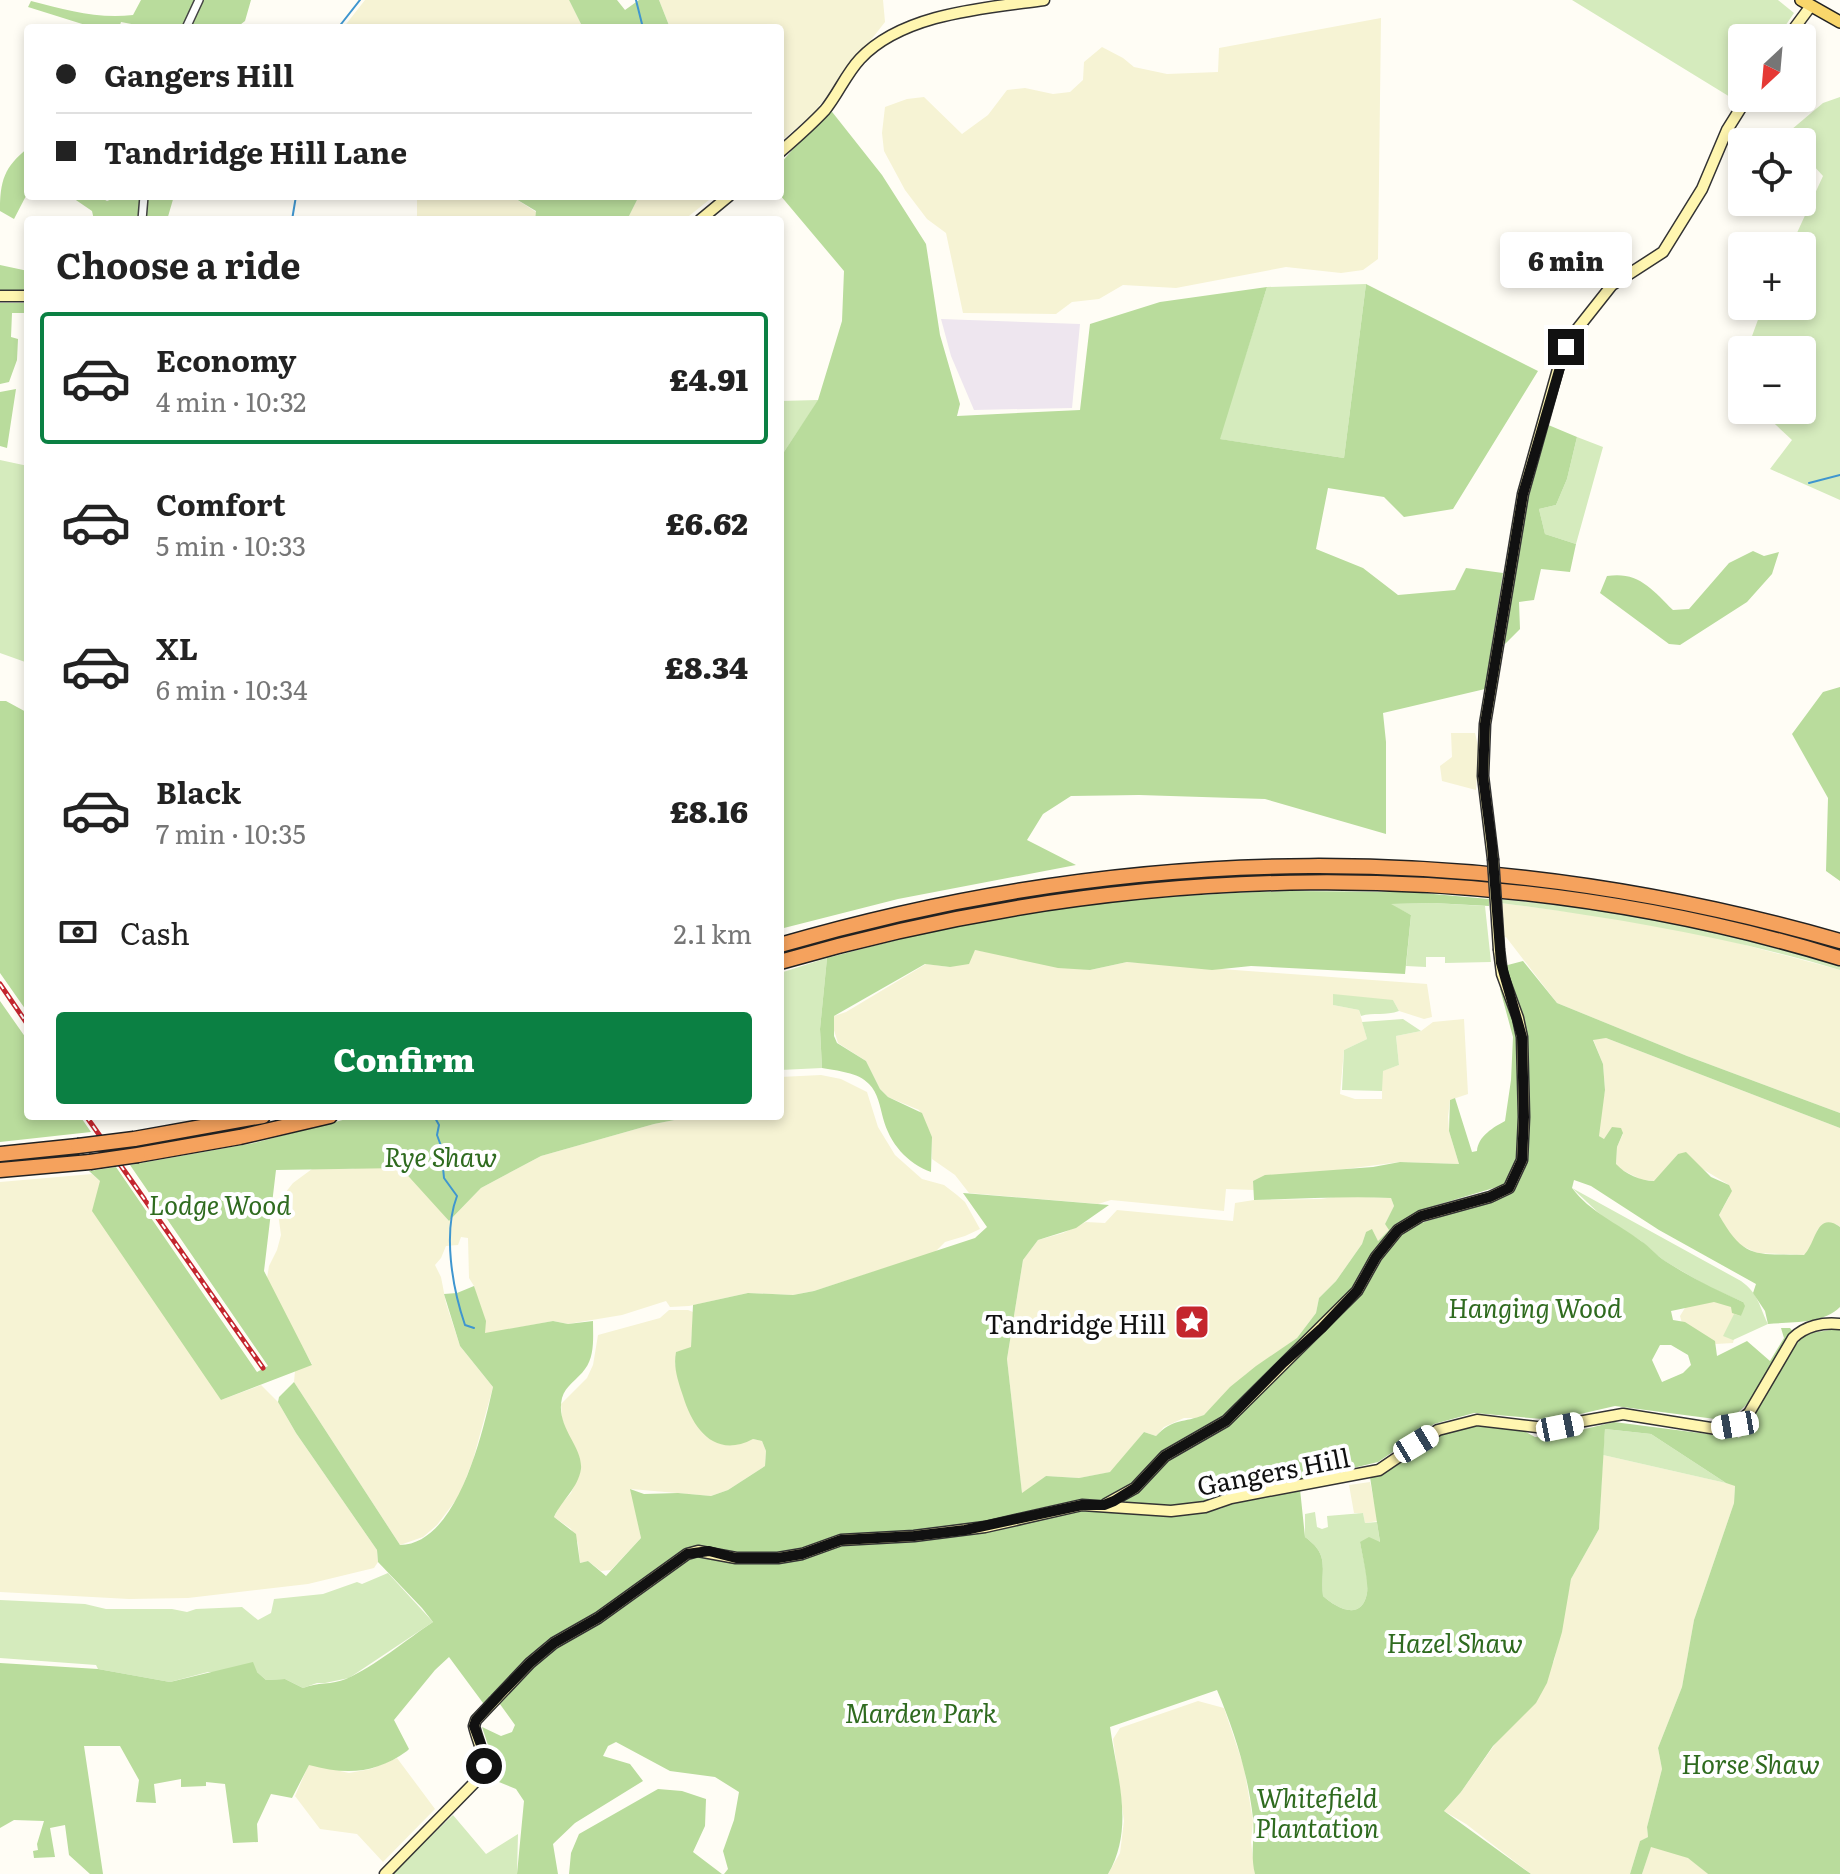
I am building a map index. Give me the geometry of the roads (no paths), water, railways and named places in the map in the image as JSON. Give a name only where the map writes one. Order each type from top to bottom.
[{"type":"highway","points":[[784,944],[918,909],[1077,881],[1195,869],[1327,865],[1480,873],[1592,886],[1736,914],[1840,941]]},
{"type":"highway","points":[[784,961],[907,928],[1055,900],[1192,886],[1324,881],[1471,888],[1585,901],[1716,926],[1840,958]]},
{"type":"highway","points":[[0,1154],[134,1139],[241,1120]]},
{"type":"highway","points":[[0,1170],[138,1155],[312,1120]]},
{"type":"main road","points":[[1806,3],[1840,22]]},
{"type":"street","points":[[188,24],[199,0]]},
{"type":"street","points":[[784,148],[824,110],[860,59],[902,29],[928,21],[1044,0]]},
{"type":"street","points":[[1795,24],[1806,3]]},
{"type":"street","points":[[1104,1505],[1135,1488],[1165,1456],[1226,1421],[1357,1291],[1376,1257],[1398,1230],[1421,1216],[1490,1197],[1509,1188],[1522,1160],[1522,1037],[1502,974],[1483,776],[1485,724],[1523,494],[1566,347],[1612,285],[1651,261],[1670,242],[1702,189],[1727,130],[1738,112]]},
{"type":"street","points":[[705,216],[724,200]]},
{"type":"street","points":[[0,296],[24,296]]},
{"type":"street","name":"Gangers Hill","points":[[385,1874],[479,1778],[484,1766],[474,1726],[491,1703],[554,1643],[598,1618],[687,1554],[709,1551],[736,1558],[778,1558],[802,1554],[841,1540],[985,1527],[1082,1505],[1171,1511],[1205,1507],[1231,1498],[1366,1474],[1391,1463],[1438,1430],[1477,1420],[1545,1428],[1623,1414],[1717,1429],[1735,1425],[1749,1413],[1799,1332],[1820,1325],[1840,1324]]},
{"type":"waterway","points":[[341,24],[360,0]]},
{"type":"waterway","points":[[636,0],[642,24]]},
{"type":"waterway","points":[[293,216],[295,200]]},
{"type":"waterway","points":[[1809,483],[1840,475]]},
{"type":"waterway","points":[[436,1120],[444,1178],[457,1196],[450,1243],[456,1294],[465,1325],[474,1328]]},
{"type":"railway","points":[[0,984],[24,1019]]},
{"type":"railway","points":[[89,1120],[263,1368]]},
{"type":"place","name":"Tandridge Hill","points":[[1192,1322]]},
{"type":"park label","name":"Rye Shaw","points":[[441,1155]]},
{"type":"park label","name":"Lodge Wood","points":[[220,1203]]},
{"type":"park label","name":"Hanging Wood","points":[[1535,1306]]},
{"type":"park label","name":"Hazel Shaw","points":[[1455,1641]]},
{"type":"park label","name":"Marden Park","points":[[921,1711]]},
{"type":"park label","name":"Horse Shaw","points":[[1751,1762]]},
{"type":"park label","name":"Whitefield Plantation","points":[[1317,1811]]}]
